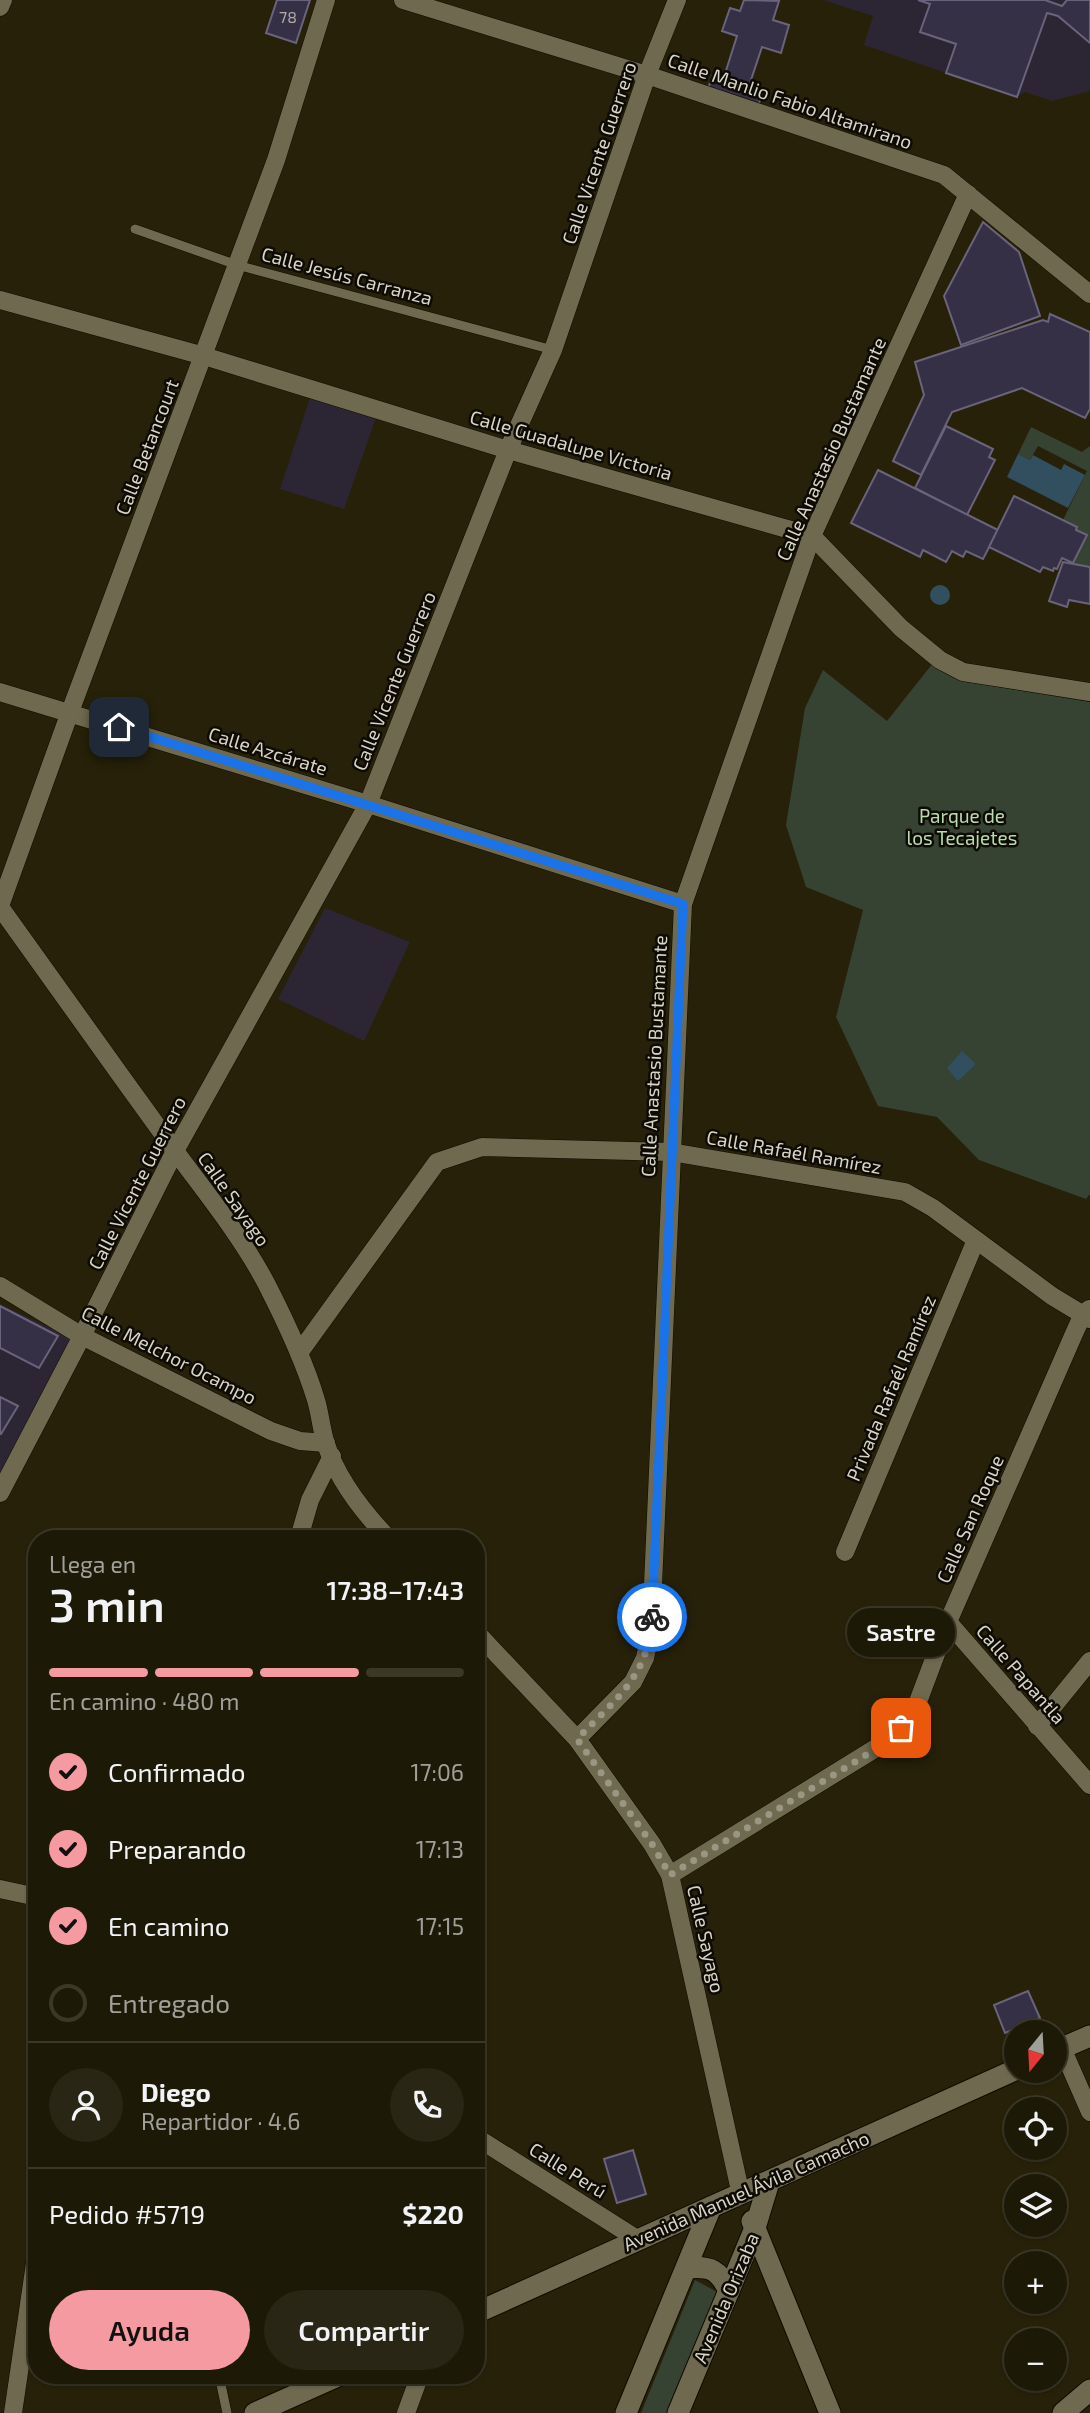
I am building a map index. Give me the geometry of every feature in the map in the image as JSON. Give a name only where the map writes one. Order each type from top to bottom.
[{"type":"main road","points":[[1068,2046],[1090,2036]]},
{"type":"main road","name":"Avenida Manuel Ávila Camacho","points":[[485,2309],[1004,2075]]},
{"type":"main road","name":"Avenida Orizaba","points":[[678,2413],[755,2228],[769,2182]]},
{"type":"main road","points":[[741,2195],[830,2413]]},
{"type":"main road","points":[[626,2413],[711,2207]]},
{"type":"main road","points":[[688,2268],[713,2270],[721,2275],[729,2291]]},
{"type":"main road","points":[[255,2413],[320,2384]]},
{"type":"main road","points":[[1063,2413],[1090,2390]]},
{"type":"street","points":[[0,7],[3,0]]},
{"type":"street","name":"Calle Betancourt","points":[[0,906],[69,712],[276,160],[326,0]]},
{"type":"street","name":"Calle Manlio Fabio Altamirano","points":[[403,0],[647,75],[944,175],[1090,294]]},
{"type":"street","name":"Calle Vicente Guerrero","points":[[0,1493],[175,1151],[368,804],[508,450],[553,350],[647,75],[677,0]]},
{"type":"street","name":"Calle Anastasio Bustamante","points":[[577,1739],[633,1682],[645,1658],[651,1630],[683,904],[812,536],[968,194]]},
{"type":"street","name":"Calle Guadalupe Victoria","points":[[0,300],[204,356],[508,450],[812,536]]},
{"type":"street","points":[[812,536],[901,628],[940,660],[963,672],[1090,692]]},
{"type":"street","name":"Calle Azcárate","points":[[0,692],[368,804],[683,904]]},
{"type":"street","name":"Calle Sayago","points":[[0,906],[175,1151],[225,1216],[265,1282],[299,1353],[316,1400],[329,1449],[350,1490],[380,1530]]},
{"type":"street","name":"Calle Rafaél Ramírez","points":[[299,1353],[437,1162],[482,1147],[671,1152],[905,1192],[933,1208],[1087,1314]]},
{"type":"street","name":"Privada Rafaél Ramírez","points":[[845,1552],[976,1240]]},
{"type":"street","name":"Calle Melchor Ocampo","points":[[0,1286],[82,1336],[271,1431],[329,1449]]},
{"type":"street","name":"Calle San Roque","points":[[670,1875],[889,1741],[913,1715],[948,1622],[1087,1314]]},
{"type":"street","points":[[301,1530],[329,1449]]},
{"type":"street","name":"Calle Papantla","points":[[948,1622],[1090,1785]]},
{"type":"street","name":"Calle Sayago","points":[[485,1642],[577,1739],[652,1844],[670,1875],[741,2195]]},
{"type":"street","points":[[1037,1726],[1090,1661]]},
{"type":"street","points":[[0,1889],[28,1895]]},
{"type":"street","points":[[1068,2068],[1090,2112]]},
{"type":"street","name":"Calle Perú","points":[[485,2143],[636,2239]]},
{"type":"street","points":[[13,2413],[28,2311]]},
{"type":"street","points":[[405,2413],[416,2384]]},
{"type":"lane","name":"Calle Jesús Carranza","points":[[135,229],[237,265],[553,350]]},
{"type":"lane","points":[[221,2384],[227,2413]]},
{"type":"shaded area","points":[[823,0],[1090,0],[1090,91],[1052,101],[1025,92],[1017,97],[864,45],[873,16]]},
{"type":"shaded area","points":[[312,392],[378,412],[344,509],[280,489]]},
{"type":"shaded area","points":[[325,908],[410,942],[364,1041],[278,999]]},
{"type":"shaded area","points":[[0,1304],[73,1339],[3,1474],[0,1474]]},
{"type":"green space","points":[[1031,427],[1082,452],[1090,446],[1090,567],[1073,563],[1086,536],[1076,530],[1077,527],[1063,520],[1087,471],[1038,446],[1030,460],[1018,454]]},
{"type":"green space","name":"Parque de los Tecajetes","points":[[933,663],[946,674],[961,681],[1090,702],[1090,1194],[1086,1199],[979,1160],[937,1117],[878,1106],[836,1017],[863,910],[806,887],[786,825],[805,708],[823,670],[887,721]]},
{"type":"green space","points":[[695,2280],[719,2293],[669,2413],[641,2413]]},
{"type":"water","points":[[1018,454],[1030,460],[1033,455],[1061,470],[1064,464],[1085,475],[1068,508],[1007,477]]},
{"type":"water","points":[[940,585],[947,588],[950,595],[947,602],[940,605],[933,602],[930,595],[933,588]]},
{"type":"water","points":[[962,1051],[976,1064],[958,1081],[947,1068]]},
{"type":"building","points":[[277,0],[310,0],[296,43],[266,33]]},
{"type":"building","points":[[744,0],[779,1],[773,20],[789,25],[781,53],[762,47],[749,86],[763,91],[758,106],[708,89],[712,76],[723,80],[737,36],[722,31],[730,8],[740,11]]},
{"type":"building","points":[[918,0],[1045,0],[1062,6],[1067,0],[1090,0],[1090,43],[1058,16],[1047,13],[1017,97],[946,73],[956,44],[920,32],[930,4]]},
{"type":"building","points":[[983,222],[1019,252],[1040,316],[961,345],[944,296]]},
{"type":"building","points":[[1050,314],[1090,332],[1090,409],[1085,418],[1022,388],[952,412],[921,475],[893,461],[924,395],[915,362],[1043,320],[1048,322]]},
{"type":"building","points":[[946,426],[993,449],[989,457],[995,460],[967,515],[915,488]]},
{"type":"building","points":[[878,470],[998,530],[983,559],[966,551],[963,557],[952,551],[946,562],[923,550],[920,557],[851,523]]},
{"type":"building","points":[[1014,496],[1077,527],[1076,530],[1087,535],[1073,563],[1062,558],[1057,569],[1054,568],[1053,571],[1043,567],[1040,572],[989,547]]},
{"type":"building","points":[[1063,562],[1090,567],[1090,604],[1069,600],[1067,607],[1049,601]]},
{"type":"building","points":[[0,1306],[58,1336],[39,1368],[0,1348]]},
{"type":"building","points":[[0,1397],[18,1406],[1,1434],[0,1434]]},
{"type":"building","points":[[1028,1991],[1040,2018],[1004,2020],[1004,2030],[994,2005]]},
{"type":"building","points":[[633,2150],[646,2194],[617,2203],[604,2159]]},
{"type":"way so far","points":[[652,1617],[645,1658],[633,1682],[577,1739],[652,1844],[670,1875],[889,1741],[901,1728]]},
{"type":"place","name":"Sastre","points":[[901,1728]]},
{"type":"route","points":[[119,727],[683,904],[652,1617]]}]
